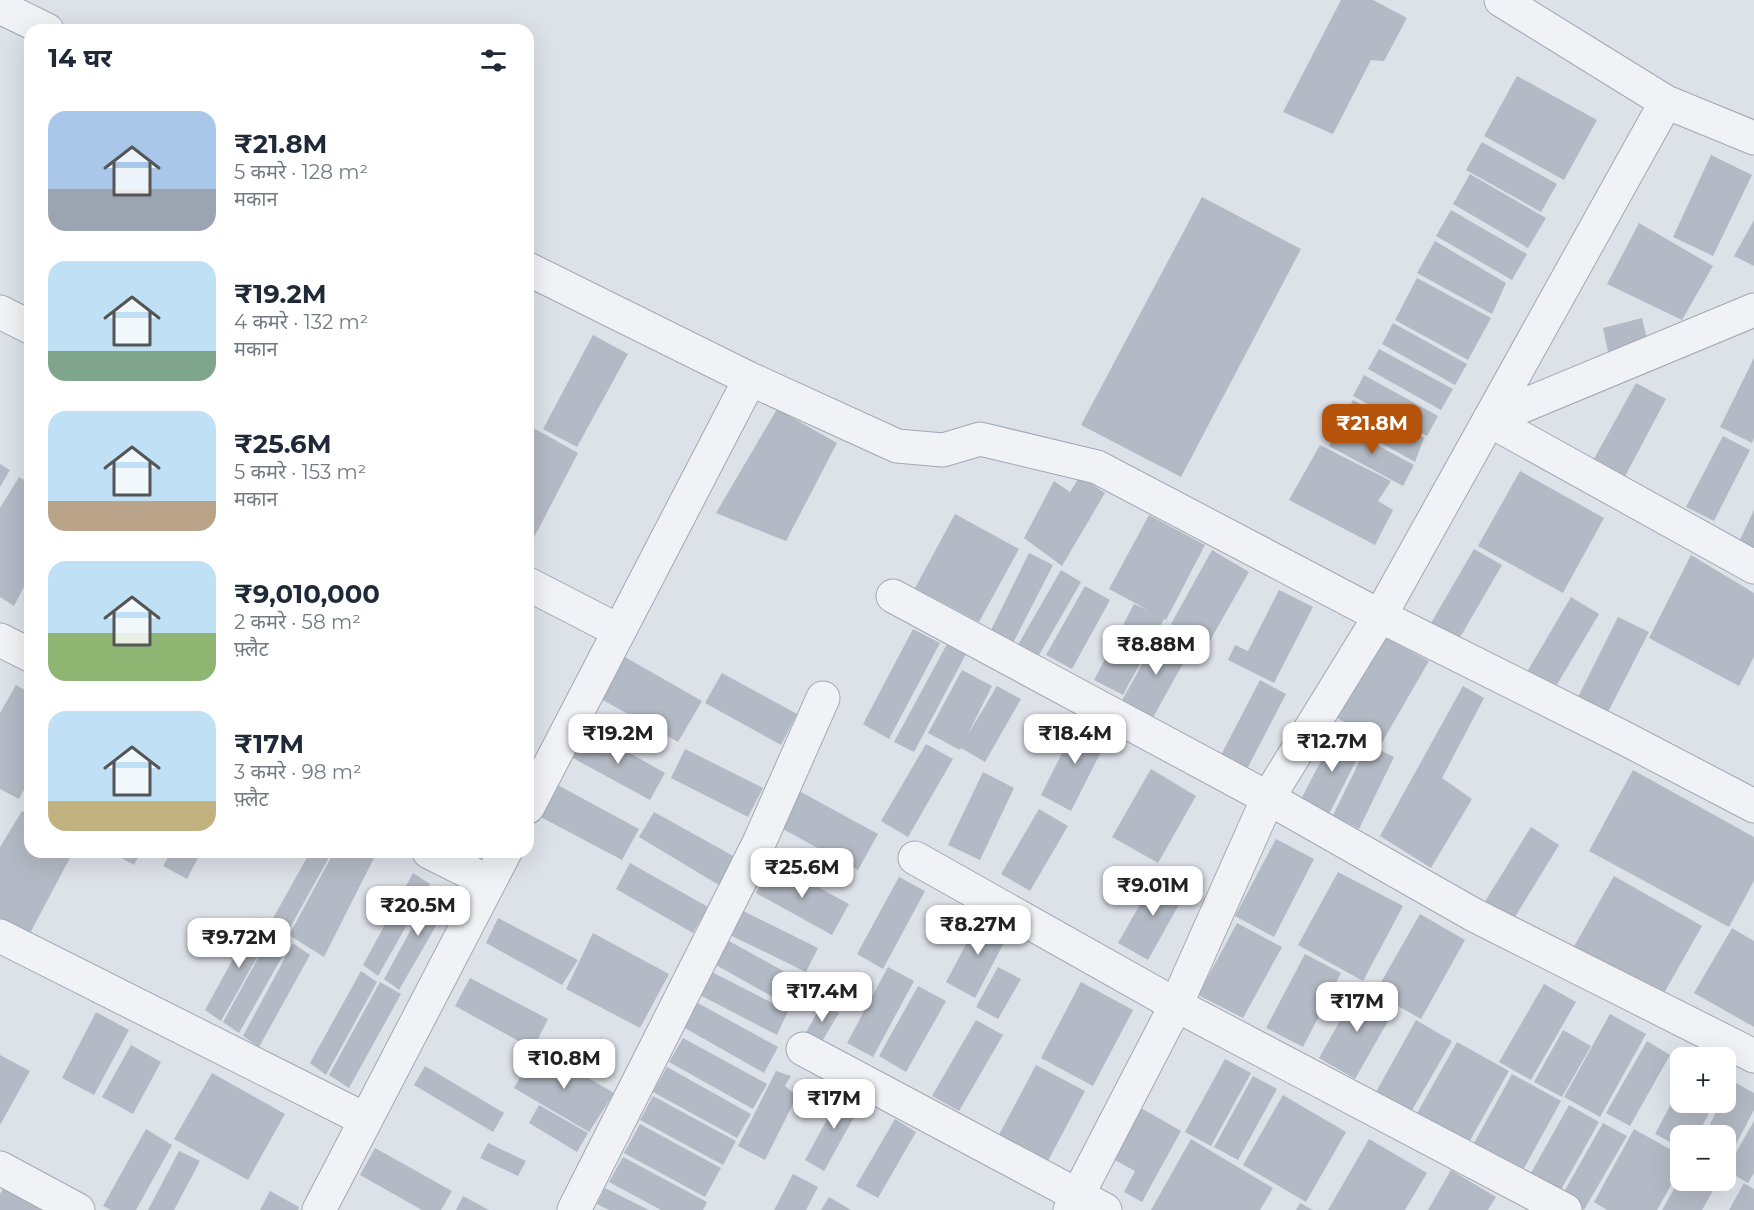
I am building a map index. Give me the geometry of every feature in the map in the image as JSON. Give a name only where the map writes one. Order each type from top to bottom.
[{"type":"street","points":[[1501,0],[1666,102],[1754,138]]},
{"type":"street","points":[[0,7],[35,24]]},
{"type":"street","points":[[803,1049],[1084,1205],[1268,798],[1380,616],[1666,102]]},
{"type":"street","points":[[534,272],[750,379],[897,446],[943,450],[980,439],[1097,467],[1380,616],[1754,806]]},
{"type":"street","points":[[0,312],[24,324]]},
{"type":"street","points":[[1489,420],[1749,317]]},
{"type":"street","points":[[534,795],[750,379]]},
{"type":"street","points":[[1489,420],[1754,567]]},
{"type":"street","points":[[534,587],[619,631]]},
{"type":"street","points":[[893,596],[1268,798],[1474,915],[1754,1056]]},
{"type":"street","points":[[0,640],[24,652]]},
{"type":"street","points":[[574,1210],[759,843],[823,698]]},
{"type":"street","points":[[441,858],[489,882]]},
{"type":"street","points":[[319,1210],[502,858]]},
{"type":"street","points":[[915,858],[1176,1005],[1565,1210]]},
{"type":"street","points":[[0,936],[366,1120]]},
{"type":"street","points":[[0,1168],[78,1210]]},
{"type":"building","points":[[1341,0],[1373,0],[1407,18],[1384,61],[1371,60],[1333,134],[1283,112]]},
{"type":"building","points":[[1517,76],[1597,120],[1564,180],[1484,136]]},
{"type":"building","points":[[1482,142],[1557,184],[1541,212],[1466,170]]},
{"type":"building","points":[[1711,155],[1752,175],[1713,256],[1673,237]]},
{"type":"building","points":[[1470,174],[1546,218],[1528,248],[1453,204]]},
{"type":"building","points":[[1202,197],[1301,249],[1181,477],[1081,425]]},
{"type":"building","points":[[1451,210],[1527,254],[1512,280],[1436,236]]},
{"type":"building","points":[[1754,220],[1754,266],[1734,256]]},
{"type":"building","points":[[1639,223],[1713,266],[1682,320],[1607,284]]},
{"type":"building","points":[[1435,241],[1506,283],[1492,314],[1417,273]]},
{"type":"building","points":[[1417,278],[1491,318],[1468,360],[1395,320]]},
{"type":"building","points":[[1642,318],[1649,347],[1609,357],[1603,328]]},
{"type":"building","points":[[1393,323],[1467,364],[1455,385],[1382,344]]},
{"type":"building","points":[[593,335],[628,354],[577,447],[543,429]]},
{"type":"building","points":[[1379,349],[1453,389],[1441,410],[1368,369]]},
{"type":"building","points":[[1754,358],[1754,437],[1752,443],[1720,427]]},
{"type":"building","points":[[1364,375],[1438,416],[1427,436],[1353,396]]},
{"type":"building","points":[[1636,383],[1666,399],[1622,482],[1590,466]]},
{"type":"building","points":[[1353,400],[1424,438],[1415,462],[1342,421]]},
{"type":"building","points":[[777,409],[837,443],[786,541],[716,513]]},
{"type":"building","points":[[1340,425],[1414,465],[1403,486],[1329,446]]},
{"type":"building","points":[[534,428],[578,453],[534,537]]},
{"type":"building","points":[[1723,436],[1750,450],[1714,521],[1686,507]]},
{"type":"building","points":[[1320,445],[1391,481],[1378,501],[1393,510],[1375,545],[1289,500]]},
{"type":"building","points":[[0,464],[10,470],[0,487]]},
{"type":"building","points":[[1520,471],[1604,518],[1563,593],[1478,546]]},
{"type":"building","points":[[1080,476],[1105,493],[1062,566],[1024,538],[1054,481],[1070,492]]},
{"type":"building","points":[[19,477],[24,480],[24,587],[14,606],[0,597],[0,508]]},
{"type":"building","points":[[1754,510],[1754,554],[1737,546]]},
{"type":"building","points":[[955,514],[1019,549],[979,622],[915,588]]},
{"type":"building","points":[[1149,515],[1205,545],[1123,695],[1094,680],[1134,604],[1148,610],[1109,589]]},
{"type":"building","points":[[1474,549],[1502,565],[1455,646],[1427,630]]},
{"type":"building","points":[[1212,550],[1249,572],[1208,644],[1171,624]]},
{"type":"building","points":[[1029,553],[1053,565],[1013,643],[990,632]]},
{"type":"building","points":[[1691,555],[1754,593],[1754,657],[1739,686],[1649,638]]},
{"type":"building","points":[[1061,570],[1081,582],[1035,662],[1015,650]]},
{"type":"building","points":[[1085,586],[1110,600],[1072,669],[1046,655]]},
{"type":"building","points":[[1279,590],[1313,607],[1274,683],[1228,660],[1235,645],[1248,651]]},
{"type":"building","points":[[1571,597],[1599,614],[1552,693],[1524,677]]},
{"type":"building","points":[[1618,617],[1649,632],[1605,718],[1575,703]]},
{"type":"building","points":[[913,629],[940,643],[889,739],[863,724]]},
{"type":"building","points":[[1160,632],[1191,649],[1151,721],[1120,704]]},
{"type":"building","points":[[1384,637],[1429,661],[1381,744],[1336,717]]},
{"type":"building","points":[[947,644],[966,654],[914,752],[894,742]]},
{"type":"building","points":[[625,657],[702,701],[678,742],[601,699]]},
{"type":"building","points":[[962,670],[992,686],[967,736],[997,686],[1021,699],[985,762],[928,733]]},
{"type":"building","points":[[722,673],[797,714],[781,745],[705,703]]},
{"type":"building","points":[[1260,680],[1286,694],[1247,769],[1221,755]]},
{"type":"building","points":[[16,685],[24,690],[24,790],[19,799],[0,789],[0,713]]},
{"type":"building","points":[[1463,686],[1484,698],[1442,778],[1472,799],[1431,868],[1380,836]]},
{"type":"building","points":[[1079,719],[1110,734],[1071,811],[1041,795]]},
{"type":"building","points":[[1339,726],[1366,741],[1326,820],[1298,805]]},
{"type":"building","points":[[587,729],[665,773],[650,800],[571,757]]},
{"type":"building","points":[[926,744],[953,759],[908,837],[881,821]]},
{"type":"building","points":[[1368,744],[1394,757],[1359,829],[1333,815]]},
{"type":"building","points":[[685,749],[763,788],[748,817],[671,778]]},
{"type":"building","points":[[1151,769],[1196,796],[1158,863],[1112,837]]},
{"type":"building","points":[[1633,770],[1754,837],[1754,881],[1729,927],[1589,851]]},
{"type":"building","points":[[983,772],[1014,788],[980,860],[948,845]]},
{"type":"building","points":[[554,783],[639,829],[622,860],[537,815]]},
{"type":"building","points":[[790,786],[878,834],[858,870],[770,822]]},
{"type":"building","points":[[1039,809],[1068,826],[1030,891],[1001,874]]},
{"type":"building","points":[[22,811],[24,812],[24,858],[70,858],[28,937],[0,923],[0,847]]},
{"type":"building","points":[[654,812],[737,858],[722,887],[639,837]]},
{"type":"building","points":[[1531,827],[1559,845],[1510,925],[1481,908]]},
{"type":"building","points":[[1276,839],[1314,859],[1274,937],[1235,916]]},
{"type":"building","points":[[122,858],[138,858],[134,865]]},
{"type":"building","points":[[168,858],[198,858],[187,879],[163,866]]},
{"type":"building","points":[[307,858],[329,858],[287,933],[271,922]]},
{"type":"building","points":[[331,858],[374,858],[324,957],[289,935]]},
{"type":"building","points":[[772,862],[849,904],[832,935],[756,893]]},
{"type":"building","points":[[630,863],[708,907],[693,933],[616,889]]},
{"type":"building","points":[[1338,872],[1403,906],[1363,981],[1298,945]]},
{"type":"building","points":[[413,873],[430,884],[378,976],[363,965]]},
{"type":"building","points":[[1158,873],[1187,890],[1148,960],[1118,943]]},
{"type":"building","points":[[1614,876],[1702,926],[1660,1000],[1572,950]]},
{"type":"building","points":[[899,877],[925,891],[883,969],[857,954]]},
{"type":"building","points":[[434,887],[452,898],[399,990],[384,979]]},
{"type":"building","points":[[743,911],[818,948],[806,972],[730,935]]},
{"type":"building","points":[[982,914],[1011,929],[975,998],[946,982]]},
{"type":"building","points":[[1420,914],[1465,940],[1421,1019],[1375,993]]},
{"type":"building","points":[[256,917],[273,929],[221,1021],[205,1010]]},
{"type":"building","points":[[498,918],[578,960],[562,985],[486,943]]},
{"type":"building","points":[[1237,923],[1282,947],[1243,1018],[1198,995]]},
{"type":"building","points":[[1732,928],[1754,941],[1754,1027],[1694,993]]},
{"type":"building","points":[[274,929],[291,941],[239,1033],[223,1022]]},
{"type":"building","points":[[593,933],[669,974],[640,1028],[566,989]]},
{"type":"building","points":[[729,941],[805,983],[791,1007],[716,965]]},
{"type":"building","points":[[293,943],[310,955],[259,1047],[243,1036]]},
{"type":"building","points":[[1305,954],[1341,973],[1303,1047],[1266,1028]]},
{"type":"building","points":[[888,967],[914,981],[873,1057],[847,1043]]},
{"type":"building","points":[[998,967],[1021,979],[998,1019],[976,1007]]},
{"type":"building","points":[[361,971],[377,982],[326,1075],[310,1063]]},
{"type":"building","points":[[712,972],[788,1011],[777,1035],[700,995]]},
{"type":"building","points":[[470,978],[548,1019],[533,1049],[455,1006]]},
{"type":"building","points":[[380,982],[401,994],[349,1088],[329,1075]]},
{"type":"building","points":[[1081,982],[1133,1010],[1093,1086],[1041,1058]]},
{"type":"building","points":[[1544,984],[1576,1002],[1531,1080],[1499,1062]]},
{"type":"building","points":[[918,986],[946,1001],[906,1072],[879,1056]]},
{"type":"building","points":[[1359,987],[1396,1007],[1355,1079],[1319,1058]]},
{"type":"building","points":[[696,1002],[778,1047],[764,1073],[683,1027]]},
{"type":"building","points":[[823,1002],[839,1013],[821,1043],[805,1034]]},
{"type":"building","points":[[96,1012],[129,1030],[94,1095],[62,1078]]},
{"type":"building","points":[[1610,1014],[1646,1034],[1600,1117],[1564,1097]]},
{"type":"building","points":[[976,1020],[1003,1035],[959,1111],[932,1096]]},
{"type":"building","points":[[1416,1020],[1452,1041],[1411,1112],[1376,1092]]},
{"type":"building","points":[[1563,1030],[1591,1046],[1562,1097],[1534,1082]]},
{"type":"building","points":[[683,1038],[767,1084],[753,1109],[669,1062]]},
{"type":"building","points":[[1647,1041],[1670,1055],[1630,1126],[1606,1113]]},
{"type":"building","points":[[1457,1042],[1509,1071],[1468,1144],[1416,1115]]},
{"type":"building","points":[[131,1045],[161,1062],[133,1114],[102,1097]]},
{"type":"building","points":[[537,1048],[614,1093],[589,1132],[514,1088]]},
{"type":"building","points":[[0,1055],[30,1071],[0,1125]]},
{"type":"building","points":[[1225,1059],[1251,1073],[1211,1146],[1185,1132]]},
{"type":"building","points":[[1036,1065],[1085,1091],[1041,1174],[992,1148]]},
{"type":"building","points":[[425,1066],[504,1113],[493,1132],[414,1085]]},
{"type":"building","points":[[667,1067],[751,1114],[737,1138],[653,1092]]},
{"type":"building","points":[[776,1071],[791,1076],[785,1086],[797,1096],[765,1160],[738,1146]]},
{"type":"building","points":[[212,1073],[285,1114],[248,1180],[174,1139]]},
{"type":"building","points":[[1512,1074],[1561,1101],[1522,1172],[1473,1145]]},
{"type":"building","points":[[1253,1076],[1277,1089],[1238,1160],[1214,1147]]},
{"type":"building","points":[[1736,1083],[1754,1093],[1754,1110],[1736,1144],[1736,1125],[1710,1125],[1716,1113],[1736,1113]]},
{"type":"building","points":[[843,1090],[863,1101],[824,1171],[805,1160]]},
{"type":"building","points":[[1283,1095],[1346,1132],[1306,1202],[1243,1165]]},
{"type":"building","points":[[653,1096],[736,1141],[723,1165],[640,1120]]},
{"type":"building","points":[[539,1105],[588,1133],[577,1152],[529,1123]]},
{"type":"building","points":[[1569,1105],[1599,1122],[1557,1197],[1527,1180]]},
{"type":"building","points":[[1670,1106],[1670,1113],[1709,1113],[1703,1125],[1670,1125],[1670,1142],[1655,1134]]},
{"type":"building","points":[[1141,1108],[1181,1131],[1142,1202],[1124,1192],[1135,1171],[1113,1159]]},
{"type":"building","points":[[895,1119],[916,1132],[878,1198],[856,1186]]},
{"type":"building","points":[[1754,1121],[1754,1173],[1748,1183],[1736,1176],[1736,1152]]},
{"type":"building","points":[[1603,1123],[1627,1136],[1584,1210],[1561,1197]]},
{"type":"building","points":[[640,1124],[721,1168],[705,1197],[624,1153]]},
{"type":"building","points":[[146,1129],[172,1145],[136,1210],[111,1210],[103,1206]]},
{"type":"building","points":[[1634,1129],[1670,1149],[1670,1187],[1657,1210],[1607,1210],[1594,1202]]},
{"type":"building","points":[[1191,1139],[1273,1188],[1260,1210],[1151,1210]]},
{"type":"building","points":[[1369,1139],[1427,1173],[1405,1210],[1328,1210]]},
{"type":"building","points":[[488,1143],[526,1161],[518,1176],[480,1158]]},
{"type":"building","points":[[375,1148],[452,1191],[441,1210],[422,1210],[360,1175]]},
{"type":"building","points":[[179,1151],[200,1161],[174,1210],[148,1210]]},
{"type":"building","points":[[623,1157],[707,1202],[703,1210],[661,1210],[609,1182]]},
{"type":"building","points":[[1451,1170],[1496,1197],[1488,1210],[1428,1210]]},
{"type":"building","points":[[793,1174],[818,1187],[806,1210],[774,1210]]},
{"type":"building","points":[[1744,1183],[1754,1189],[1754,1210],[1729,1210]]},
{"type":"building","points":[[5,1185],[49,1210],[0,1210],[0,1194]]},
{"type":"building","points":[[605,1188],[649,1210],[609,1210],[597,1204]]},
{"type":"building","points":[[270,1191],[299,1207],[298,1210],[260,1210]]},
{"type":"building","points":[[1673,1191],[1713,1191],[1702,1210],[1662,1210]]},
{"type":"building","points":[[463,1196],[489,1210],[456,1210]]},
{"type":"building","points":[[829,1197],[851,1210],[821,1210]]},
{"type":"building","points":[[1300,1203],[1313,1210],[1296,1210]]}]
